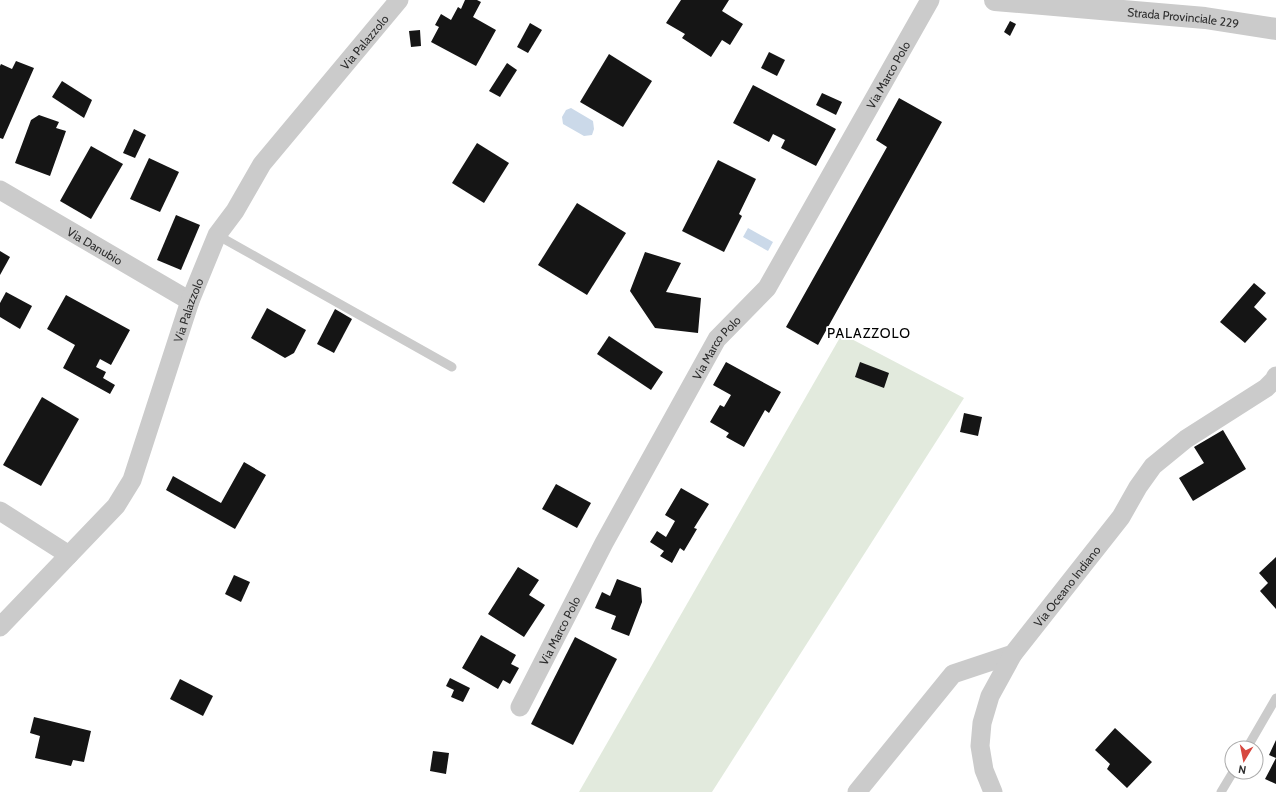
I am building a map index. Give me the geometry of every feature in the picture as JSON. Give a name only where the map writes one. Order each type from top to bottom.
[{"type":"street","name":"Via Palazzolo","points":[[0,627],[116,506],[132,480],[190,301],[217,235],[235,211],[262,164],[399,0]]},
{"type":"street","name":"Via Marco Polo","points":[[520,707],[604,543],[717,339],[767,288],[930,0]]},
{"type":"street","name":"Strada Provinciale 229","points":[[995,0],[1205,18],[1276,29]]},
{"type":"street","name":"Via Danubio","points":[[0,190],[190,301]]},
{"type":"street","name":"Via Oceano Indiano","points":[[993,792],[984,770],[980,746],[982,723],[990,696],[1013,654],[1121,517],[1138,487],[1153,466],[1186,439],[1266,388],[1276,376]]},
{"type":"street","points":[[0,511],[69,555]]},
{"type":"street","points":[[857,792],[953,674],[1013,654]]},
{"type":"lane","points":[[217,235],[452,367]]},
{"type":"lane","points":[[1252,740],[1276,698]]},
{"type":"lane","points":[[1221,792],[1228,780]]},
{"type":"shaded area","points":[[842,334],[964,398],[712,792],[579,792]]},
{"type":"water","points":[[571,108],[593,121],[594,129],[592,135],[584,136],[563,124],[562,117],[566,110]]},
{"type":"water","points":[[748,228],[773,242],[768,251],[743,237]]},
{"type":"building","points":[[465,0],[477,0],[481,2],[473,17],[496,30],[476,66],[431,42],[439,27],[435,25],[441,14],[451,20],[458,7],[461,9]]},
{"type":"building","points":[[681,0],[729,0],[722,11],[743,24],[730,45],[722,40],[711,57],[682,38],[685,34],[666,23]]},
{"type":"building","points":[[1010,21],[1016,24],[1010,36],[1004,32]]},
{"type":"building","points":[[530,23],[542,30],[528,53],[517,47]]},
{"type":"building","points":[[420,30],[421,46],[411,47],[409,31]]},
{"type":"building","points":[[769,52],[785,60],[777,76],[761,68]]},
{"type":"building","points":[[609,54],[652,81],[623,127],[580,102]]},
{"type":"building","points":[[16,61],[34,68],[3,139],[0,138],[0,66],[1,64],[12,69]]},
{"type":"building","points":[[507,63],[517,70],[500,97],[489,91]]},
{"type":"building","points":[[62,81],[92,100],[84,118],[52,97]]},
{"type":"building","points":[[753,85],[836,129],[816,166],[781,148],[785,140],[773,134],[769,142],[733,123]]},
{"type":"building","points":[[822,93],[842,102],[836,115],[816,105]]},
{"type":"building","points":[[899,98],[942,122],[818,345],[786,327],[887,147],[876,140]]},
{"type":"building","points":[[39,115],[59,122],[56,128],[66,131],[50,176],[15,163],[31,120]]},
{"type":"building","points":[[134,129],[146,135],[135,158],[123,153]]},
{"type":"building","points":[[477,143],[509,163],[484,203],[452,183]]},
{"type":"building","points":[[91,146],[123,164],[91,219],[60,201]]},
{"type":"building","points":[[149,158],[179,172],[160,212],[130,199]]},
{"type":"building","points":[[718,160],[756,179],[739,214],[742,216],[724,252],[682,231]]},
{"type":"building","points":[[577,203],[626,233],[587,295],[538,265]]},
{"type":"building","points":[[176,215],[200,225],[181,270],[157,260]]},
{"type":"building","points":[[0,251],[10,257],[0,275]]},
{"type":"building","points":[[645,252],[681,263],[666,292],[701,298],[698,333],[655,328],[630,291]]},
{"type":"building","points":[[1254,283],[1266,293],[1254,307],[1267,319],[1245,343],[1220,322]]},
{"type":"building","points":[[6,292],[32,306],[20,329],[0,317],[0,303]]},
{"type":"building","points":[[66,295],[130,330],[111,365],[100,359],[96,367],[106,372],[103,378],[115,385],[110,394],[63,368],[75,345],[47,329]]},
{"type":"building","points":[[267,308],[306,330],[294,353],[285,358],[251,338]]},
{"type":"building","points":[[335,309],[352,319],[334,353],[317,344]]},
{"type":"building","points":[[609,336],[663,372],[651,390],[597,354]]},
{"type":"building","points":[[726,362],[781,392],[769,413],[765,410],[744,447],[726,437],[729,433],[710,422],[720,405],[724,407],[731,395],[713,385]]},
{"type":"building","points":[[860,362],[889,373],[884,388],[855,377]]},
{"type":"building","points":[[42,397],[79,419],[41,486],[3,465]]},
{"type":"building","points":[[964,413],[982,417],[978,436],[960,432]]},
{"type":"building","points":[[1223,430],[1246,469],[1193,501],[1179,478],[1204,463],[1194,447]]},
{"type":"building","points":[[244,462],[266,475],[235,529],[166,490],[173,476],[221,503]]},
{"type":"building","points":[[556,484],[591,503],[577,528],[542,509]]},
{"type":"building","points":[[681,488],[709,504],[694,528],[697,529],[684,551],[680,548],[672,563],[660,556],[664,551],[650,542],[657,531],[666,537],[675,521],[665,515]]},
{"type":"building","points":[[1276,557],[1276,609],[1260,591],[1268,583],[1259,573]]},
{"type":"building","points":[[518,567],[539,580],[529,595],[545,605],[524,637],[488,614]]},
{"type":"building","points":[[234,575],[250,582],[241,602],[225,594]]},
{"type":"building","points":[[617,579],[641,588],[642,602],[629,636],[611,629],[616,616],[595,608],[602,592],[610,596]]},
{"type":"building","points":[[481,635],[516,655],[511,664],[519,668],[510,684],[503,680],[498,689],[462,668]]},
{"type":"building","points":[[575,637],[617,659],[573,745],[531,724]]},
{"type":"building","points":[[450,678],[470,688],[463,702],[451,697],[454,690],[446,686]]},
{"type":"building","points":[[180,679],[213,696],[203,716],[170,699]]},
{"type":"building","points":[[34,717],[91,731],[84,762],[73,760],[71,766],[35,758],[40,736],[30,733]]},
{"type":"building","points":[[1115,728],[1152,762],[1127,788],[1107,769],[1110,764],[1095,750]]},
{"type":"building","points":[[1276,740],[1276,758],[1269,755]]},
{"type":"building","points":[[433,751],[449,753],[446,774],[430,771]]},
{"type":"building","points":[[1276,758],[1276,784],[1265,779]]},
{"type":"district","name":"PALAZZOLO","points":[[869,333]]}]
